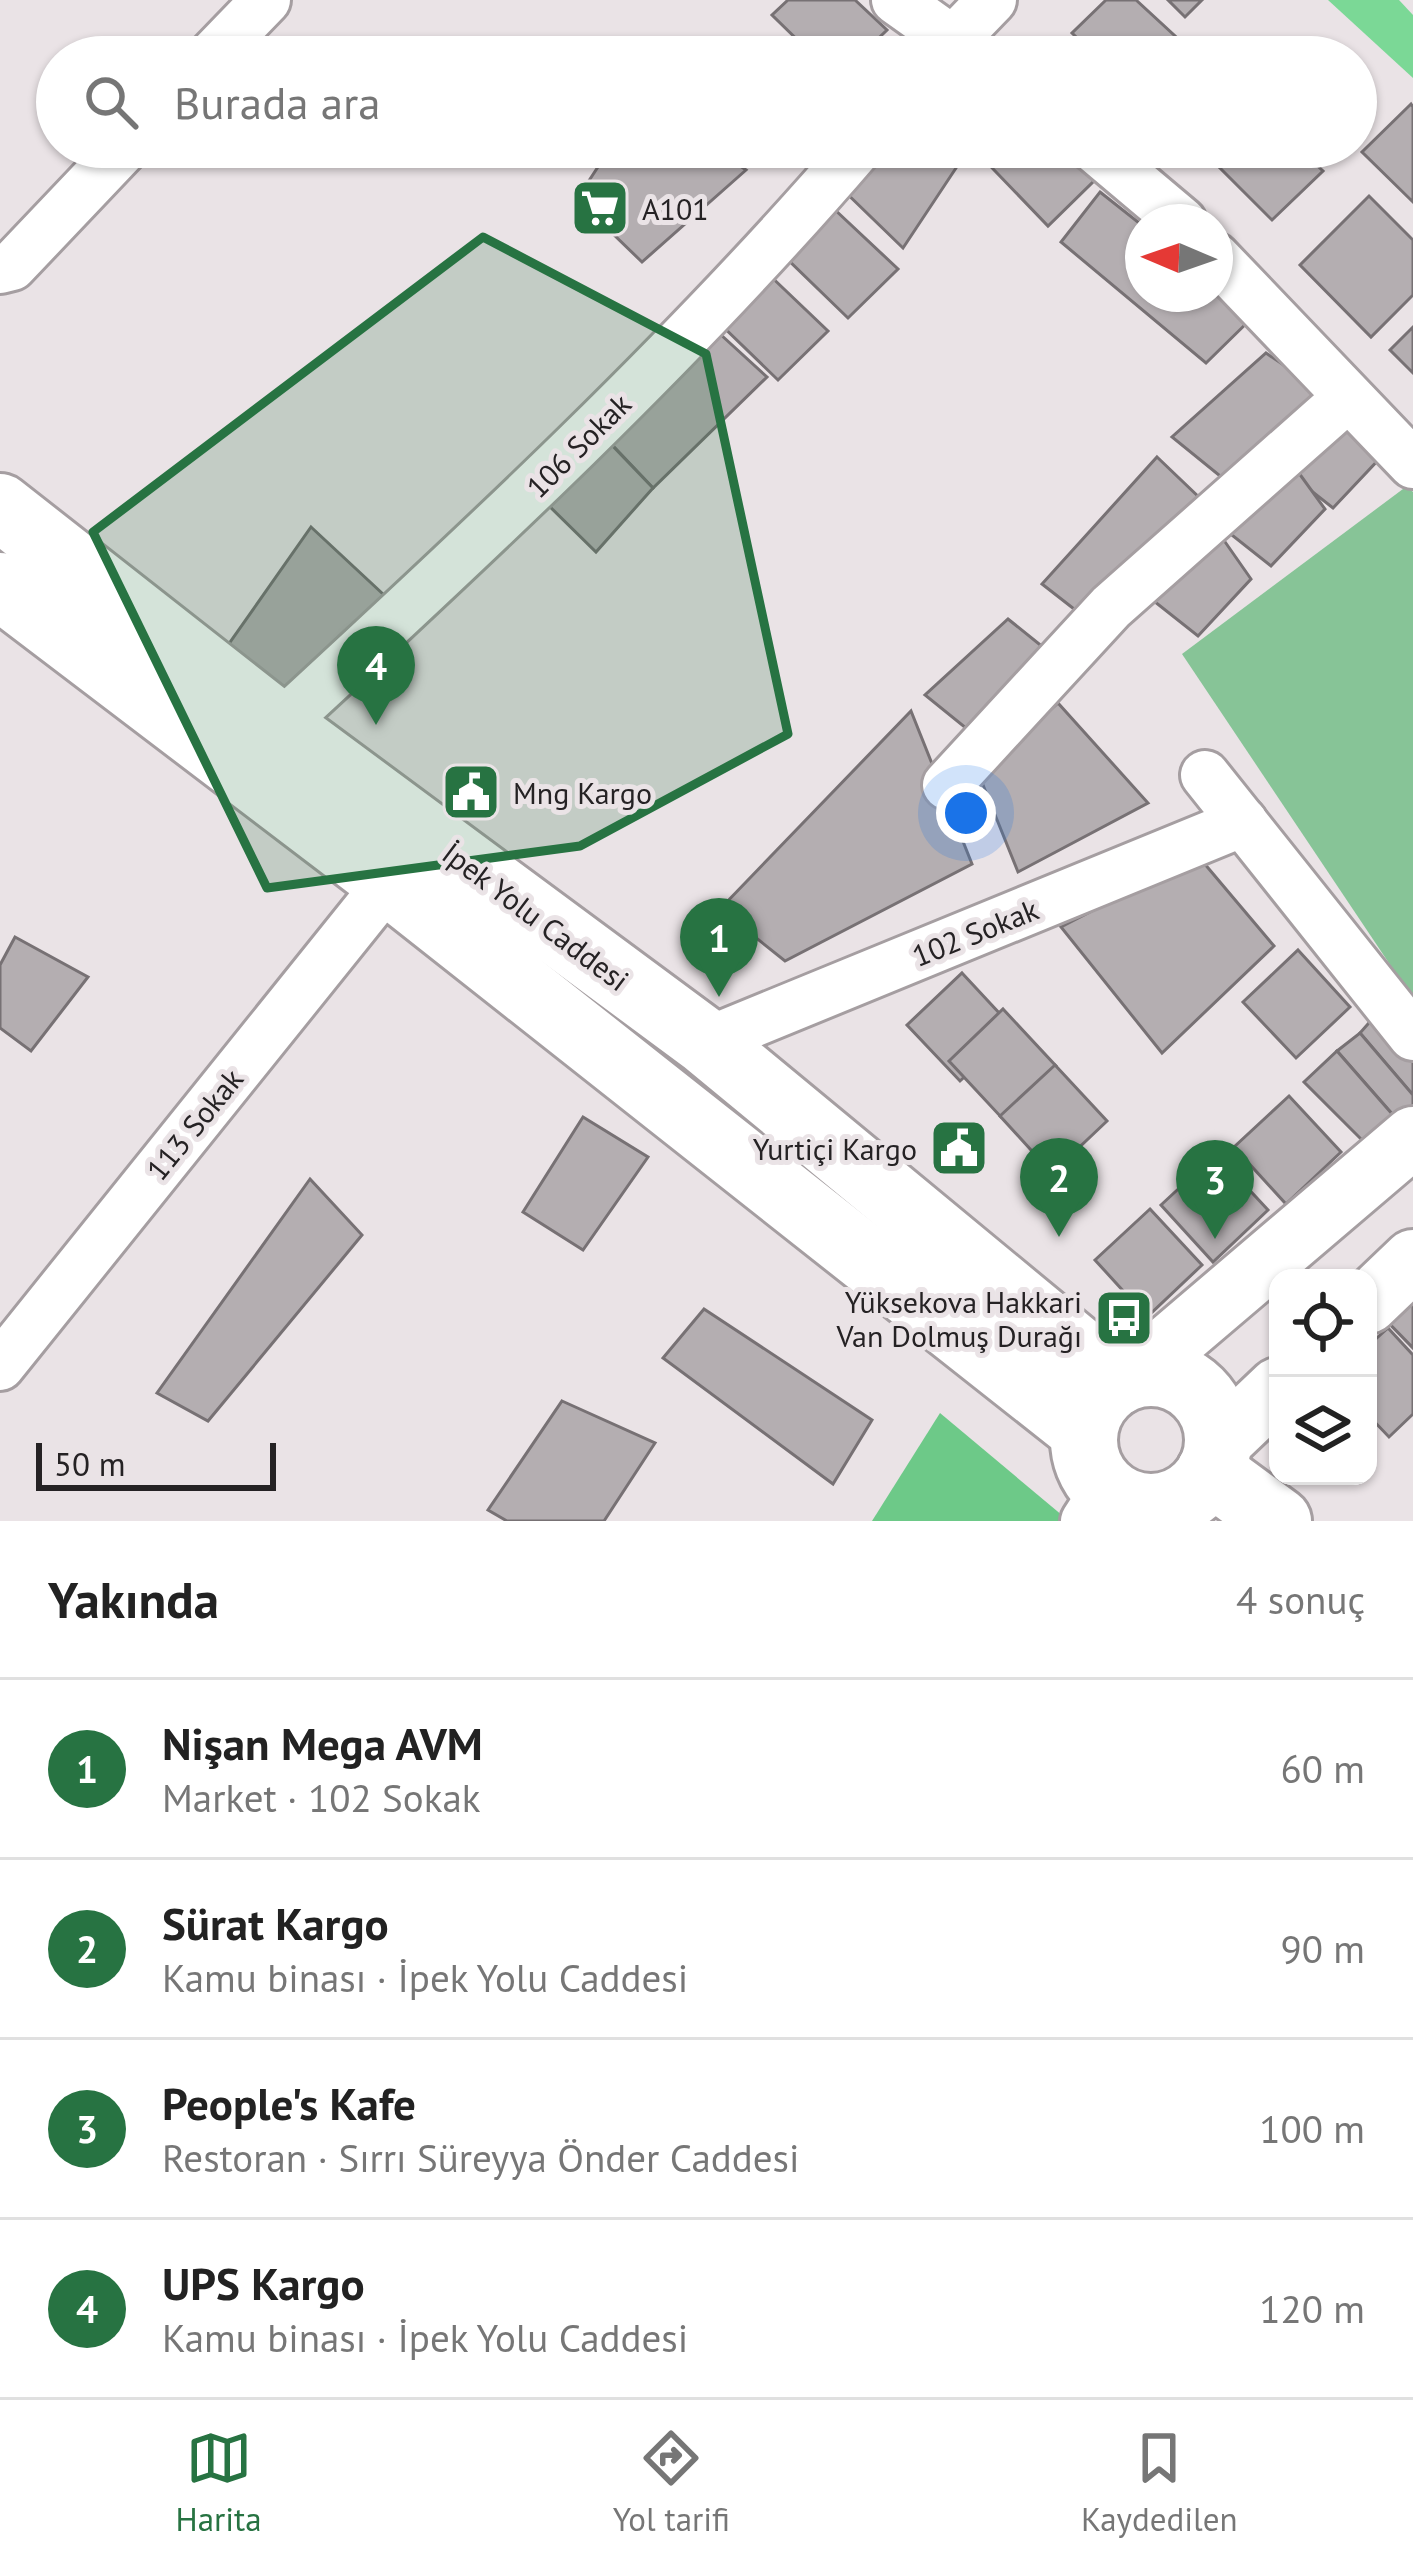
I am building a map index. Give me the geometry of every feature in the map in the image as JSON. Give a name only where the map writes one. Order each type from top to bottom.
[{"type":"highway","name":"İpek Yolu Caddesi","points":[[0,507],[279,726],[706,1042],[1145,1460]]},
{"type":"highway","name":"İpek Yolu Caddesi","points":[[0,586],[1145,1460],[1278,1521]]},
{"type":"main road","points":[[1145,1460],[1413,1137]]},
{"type":"main road","points":[[1377,1294],[1413,1260]]},
{"type":"main road","points":[[1145,1460],[1269,1393]]},
{"type":"street","points":[[231,36],[266,0]]},
{"type":"street","points":[[896,0],[938,36]]},
{"type":"street","points":[[966,36],[992,0]]},
{"type":"street","points":[[0,269],[12,266],[105,168]]},
{"type":"street","name":"106 Sokak","points":[[279,726],[514,510],[772,249],[842,168]]},
{"type":"street","points":[[1118,168],[1161,204]]},
{"type":"street","points":[[1233,276],[1413,464]]},
{"type":"street","points":[[947,785],[1111,607],[1347,398]]},
{"type":"street","points":[[1205,775],[1413,1036]]},
{"type":"street","name":"102 Sokak","points":[[706,1042],[1243,822]]},
{"type":"street","name":"113 Sokak","points":[[0,1366],[389,882]]},
{"type":"highlighted area","points":[[483,237],[706,354],[788,734],[580,846],[267,888],[93,532]]},
{"type":"shaded area","points":[[1328,0],[1399,0],[1413,15],[1413,78],[1377,45],[1377,36],[1367,36]]},
{"type":"shaded area","points":[[1407,486],[1413,492],[1413,999],[1182,654]]},
{"type":"shaded area","points":[[940,1413],[1063,1516],[1060,1521],[872,1521]]},
{"type":"building","points":[[788,0],[855,0],[887,30],[881,36],[794,36],[772,15]]},
{"type":"building","points":[[1106,0],[1136,0],[1175,36],[1075,36],[1072,33]]},
{"type":"building","points":[[1168,0],[1202,0],[1185,17]]},
{"type":"building","points":[[1411,104],[1413,202],[1377,167],[1377,137]]},
{"type":"building","points":[[597,168],[746,170],[642,262],[577,199]]},
{"type":"building","points":[[854,168],[956,168],[903,248],[838,185]]},
{"type":"building","points":[[992,168],[1087,168],[1098,177],[1048,226]]},
{"type":"building","points":[[1220,168],[1323,171],[1272,220]]},
{"type":"building","points":[[1100,192],[1125,212],[1125,295],[1061,242]]},
{"type":"building","points":[[1369,196],[1413,240],[1413,295],[1371,337],[1300,265]]},
{"type":"building","points":[[833,208],[898,269],[848,318],[783,255]]},
{"type":"building","points":[[763,269],[828,331],[778,380],[713,317]]},
{"type":"building","points":[[1233,296],[1256,314],[1206,363],[1145,312],[1233,312]]},
{"type":"building","points":[[708,323],[767,377],[653,488],[599,431]]},
{"type":"building","points":[[1413,327],[1413,373],[1390,350]]},
{"type":"building","points":[[1266,353],[1319,389],[1225,480],[1172,437]]},
{"type":"building","points":[[1344,425],[1381,457],[1333,508],[1286,471]]},
{"type":"building","points":[[605,438],[653,488],[596,552],[543,500]]},
{"type":"building","points":[[1157,457],[1204,502],[1083,616],[1042,584]]},
{"type":"building","points":[[1296,469],[1325,509],[1271,566],[1223,528]]},
{"type":"building","points":[[311,527],[384,595],[286,692],[226,648]]},
{"type":"building","points":[[1223,539],[1251,579],[1198,636],[1150,598]]},
{"type":"building","points":[[1008,619],[1049,652],[972,733],[925,695]]},
{"type":"building","points":[[1058,703],[1148,803],[1018,872],[979,775]]},
{"type":"building","points":[[911,711],[972,864],[785,961],[720,909]]},
{"type":"building","points":[[1198,856],[1274,946],[1162,1053],[1061,927]]},
{"type":"building","points":[[15,937],[88,977],[31,1051],[0,1028],[0,965]]},
{"type":"building","points":[[1298,950],[1350,1007],[1296,1058],[1243,1002]]},
{"type":"building","points":[[962,973],[1015,1030],[960,1081],[907,1025]]},
{"type":"building","points":[[1003,1009],[1056,1066],[1001,1117],[949,1061]]},
{"type":"building","points":[[1375,1016],[1413,1058],[1413,1095],[1360,1033]]},
{"type":"building","points":[[1360,1033],[1413,1095],[1413,1110],[1400,1123],[1337,1051]]},
{"type":"building","points":[[1337,1051],[1400,1123],[1372,1150],[1304,1082]]},
{"type":"building","points":[[1055,1065],[1107,1121],[1052,1173],[1000,1116]]},
{"type":"building","points":[[1289,1096],[1341,1152],[1286,1204],[1234,1147]]},
{"type":"building","points":[[583,1117],[648,1157],[583,1250],[523,1212]]},
{"type":"building","points":[[1216,1154],[1268,1210],[1213,1262],[1161,1205]]},
{"type":"building","points":[[310,1179],[362,1235],[208,1421],[157,1393]]},
{"type":"building","points":[[1150,1209],[1202,1265],[1147,1317],[1095,1260]]},
{"type":"building","points":[[1413,1283],[1413,1348],[1378,1312]]},
{"type":"building","points":[[704,1309],[872,1420],[833,1484],[663,1358]]},
{"type":"building","points":[[1388,1328],[1413,1355],[1413,1414],[1389,1437],[1377,1424],[1377,1338]]},
{"type":"building","points":[[562,1401],[655,1443],[604,1521],[507,1521],[488,1510]]},
{"type":"place","name":"A101","points":[[600,208]]},
{"type":"place","name":"UPS Kargo","points":[[376,725]]},
{"type":"place","name":"Mng Kargo","points":[[471,792]]},
{"type":"place","name":"Nişan Mega AVM","points":[[719,997]]},
{"type":"place","name":"Yurtiçi Kargo","points":[[959,1148]]},
{"type":"place","name":"Sürat Kargo","points":[[1059,1237]]},
{"type":"place","name":"People's Kafe","points":[[1215,1239]]},
{"type":"place","name":"Yüksekova Hakkari Van Dolmuş Durağı","points":[[1124,1318]]}]
